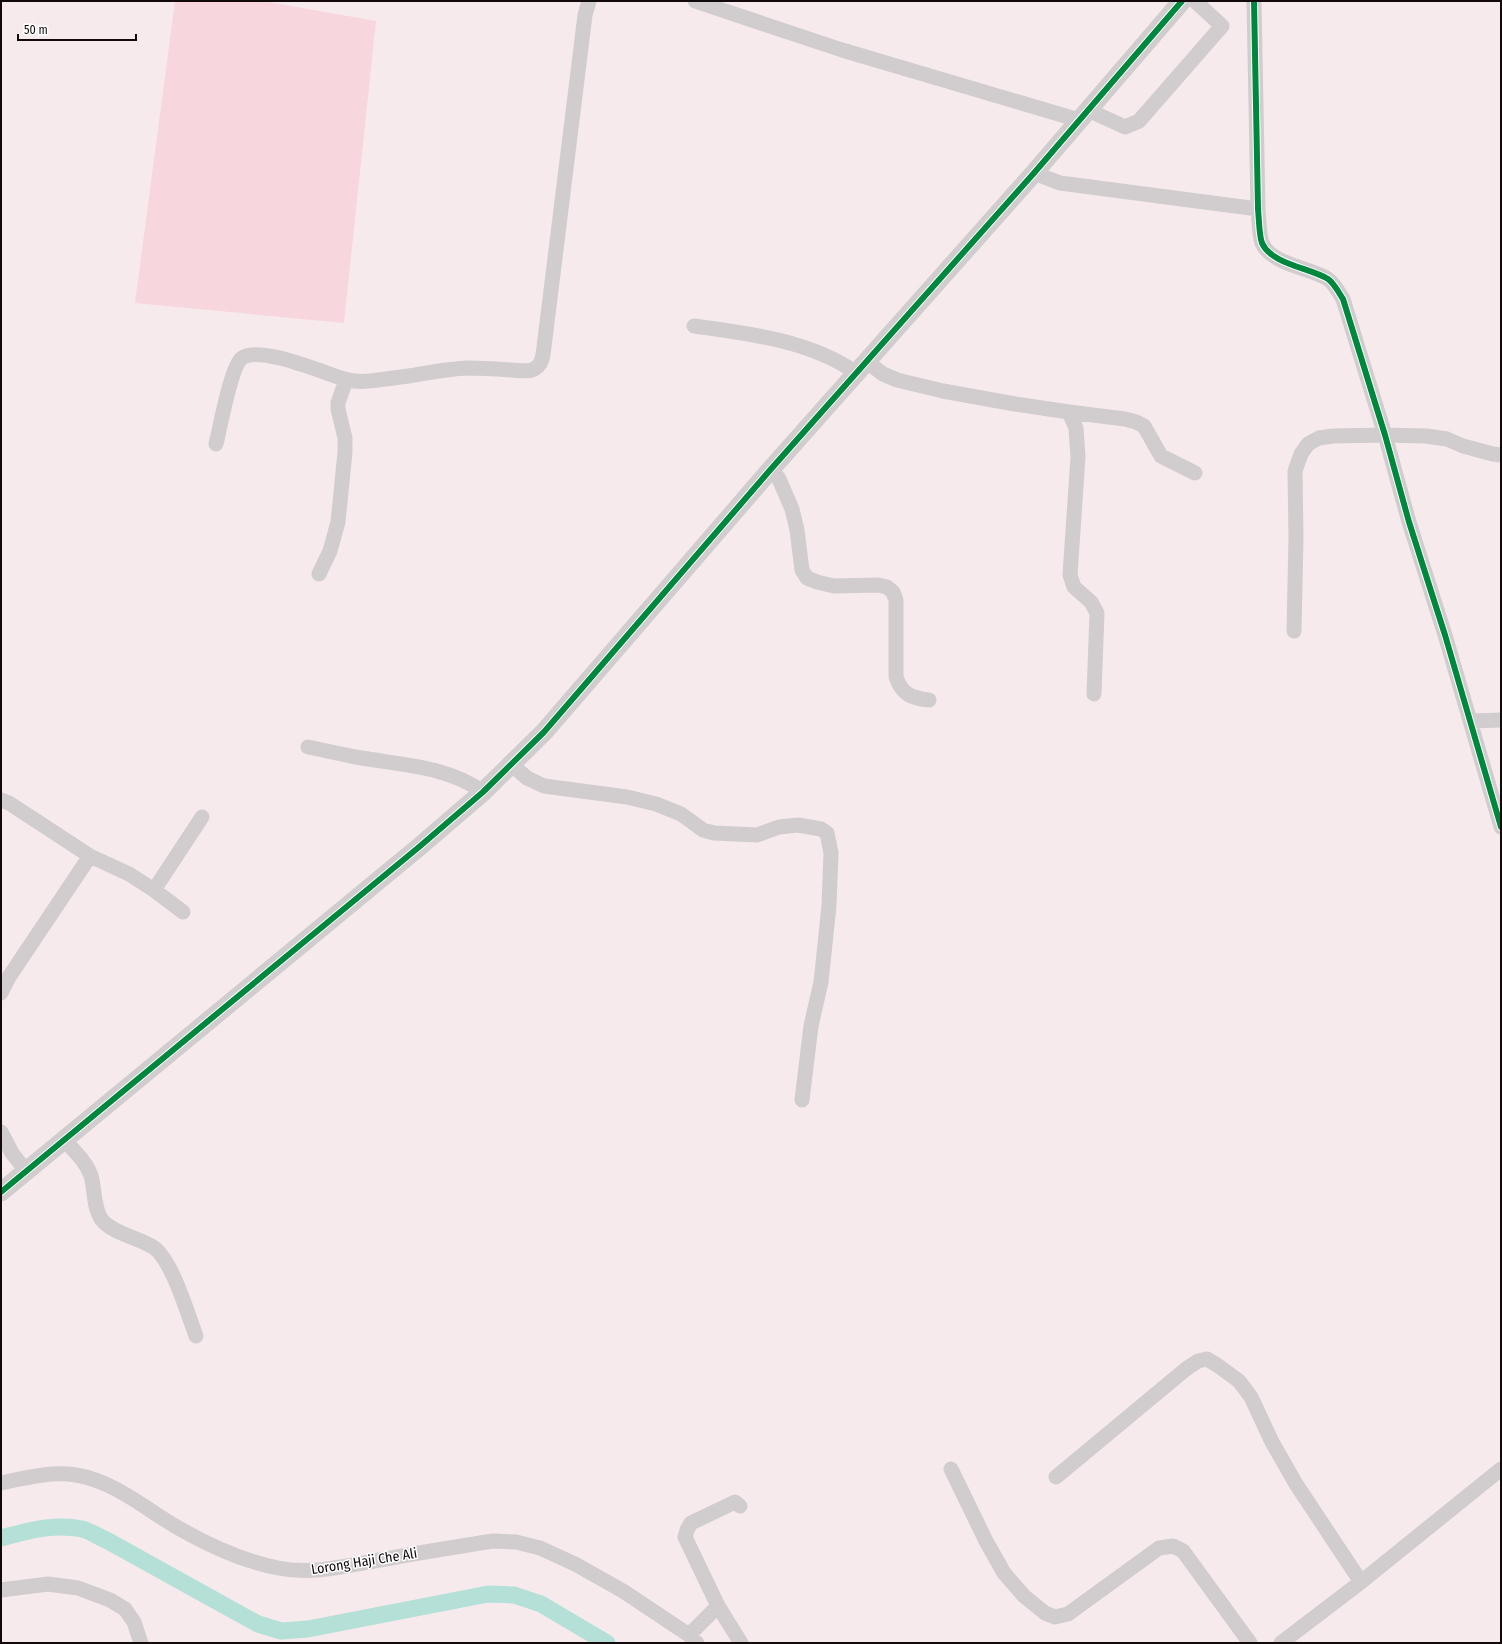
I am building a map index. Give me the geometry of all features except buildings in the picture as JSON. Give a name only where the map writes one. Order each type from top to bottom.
[{"type":"street","points":[[216,444],[234,374],[242,358],[258,354],[276,357],[304,365],[346,380],[373,381],[468,368],[533,370],[539,365],[544,347],[585,15],[589,1]]},
{"type":"street","points":[[695,1],[718,5],[842,50],[1125,127],[1140,121],[1222,26],[1196,1]]},
{"type":"street","points":[[1,1192],[419,847],[483,792],[544,732],[771,469],[1034,173],[1182,1]]},
{"type":"street","points":[[1254,1],[1258,209],[1262,243],[1272,255],[1285,262],[1310,270],[1330,280],[1343,299],[1386,435],[1409,522],[1471,721],[1501,827]]},
{"type":"street","points":[[1034,173],[1060,182],[1258,209]]},
{"type":"street","points":[[694,326],[738,332],[788,343],[829,356],[844,364],[861,367],[897,380],[943,391],[1069,412],[1126,419],[1144,426],[1161,456],[1195,473]]},
{"type":"street","points":[[319,574],[330,550],[338,522],[345,438],[338,409],[338,402],[346,380]]},
{"type":"street","points":[[1069,412],[1076,428],[1078,457],[1070,575],[1074,587],[1091,602],[1097,613],[1094,694]]},
{"type":"street","points":[[1294,631],[1296,537],[1295,471],[1301,454],[1308,444],[1319,438],[1333,436],[1426,436],[1447,440],[1471,448],[1501,455]]},
{"type":"street","points":[[771,469],[779,479],[792,509],[802,570],[807,578],[834,586],[878,585],[887,587],[893,592],[896,600],[896,677],[899,686],[906,693],[916,698],[930,700]]},
{"type":"street","points":[[1471,721],[1501,720]]},
{"type":"street","points":[[308,747],[418,767],[459,778],[472,784],[483,792]]},
{"type":"street","points":[[511,764],[527,778],[544,786],[606,794],[656,804],[681,814],[703,830],[714,834],[757,835],[779,827],[798,825],[821,829],[827,833],[831,853],[829,906],[821,982],[811,1026],[802,1100]]},
{"type":"street","points":[[1,800],[9,803],[90,856],[129,874],[154,890],[183,912]]},
{"type":"street","points":[[154,890],[202,817]]},
{"type":"street","points":[[1,993],[9,977],[90,856]]},
{"type":"street","points":[[1,1132],[12,1152],[26,1171]]},
{"type":"street","points":[[64,1140],[83,1160],[91,1175],[97,1209],[102,1220],[113,1228],[154,1248],[164,1259],[178,1287],[196,1336]]},
{"type":"street","points":[[1056,1477],[1186,1369],[1198,1361],[1207,1359],[1238,1381],[1251,1397],[1272,1442],[1296,1484],[1361,1582]]},
{"type":"street","points":[[951,1469],[986,1541],[1004,1573],[1024,1596],[1045,1613],[1055,1617],[1068,1614],[1159,1548],[1173,1546],[1184,1551],[1250,1643]]},
{"type":"street","points":[[1282,1643],[1361,1582],[1501,1469]]},
{"type":"street","name":"Lorong Haji Che Ali","points":[[1,1483],[56,1473],[76,1475],[96,1481],[120,1491],[193,1536],[230,1553],[258,1563],[279,1568],[323,1570],[493,1541],[516,1542],[540,1548],[575,1564],[623,1591],[693,1639]]},
{"type":"street","points":[[740,1506],[735,1502],[691,1523],[685,1537],[718,1606],[741,1643]]},
{"type":"street","points":[[1,1590],[48,1584],[78,1588],[110,1600],[125,1609],[134,1622],[141,1643]]},
{"type":"street","points":[[693,1639],[718,1606]]},
{"type":"shaded area","points":[[175,1],[263,1],[376,21],[344,323],[135,303]]},
{"type":"waterway","points":[[1,1538],[31,1530],[51,1527],[72,1527],[82,1529],[108,1541],[258,1624],[281,1631],[308,1629],[488,1594],[514,1595],[541,1604],[607,1643]]},
{"type":"cycle path","points":[[1,1192],[419,847],[483,792],[544,732],[771,469],[1034,173],[1182,1]]},
{"type":"cycle path","points":[[1254,1],[1258,209],[1261,240],[1267,250],[1282,261],[1328,279],[1343,299],[1385,435],[1409,522],[1445,635],[1501,827]]}]
